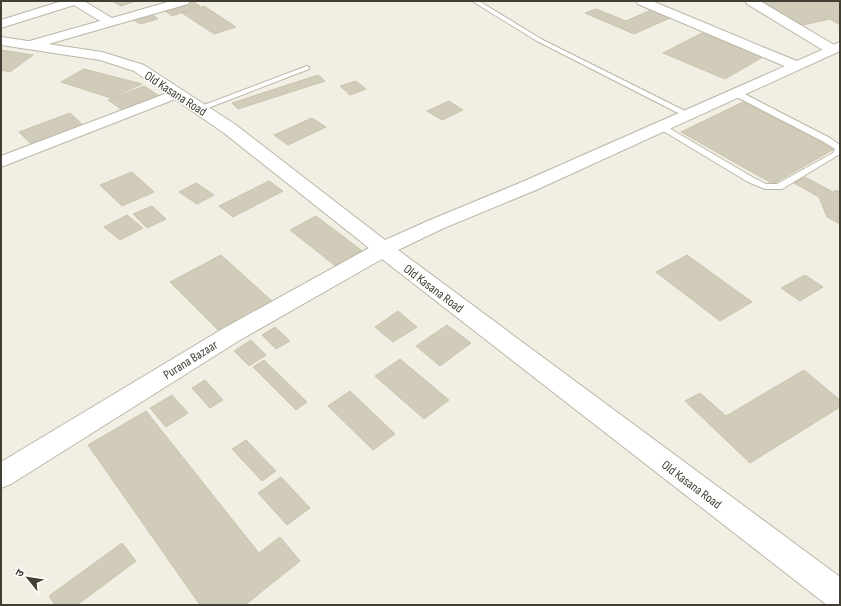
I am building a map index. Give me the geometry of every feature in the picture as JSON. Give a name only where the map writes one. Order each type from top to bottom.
[{"type":"street","points":[[1,24],[75,1],[110,22]]},
{"type":"street","points":[[31,45],[184,1]]},
{"type":"street","points":[[642,1],[794,65]]},
{"type":"street","points":[[751,1],[836,47]]},
{"type":"street","name":"Old Kasana Road","points":[[1,41],[102,56],[139,68],[178,93],[230,129],[383,249],[840,596]]},
{"type":"street","name":"Purana Bazaar","points":[[1,476],[232,334],[383,249],[437,224],[529,186],[836,47]]},
{"type":"street","points":[[1,162],[178,93]]},
{"type":"lane","points":[[475,1],[539,40],[687,114]]},
{"type":"lane","points":[[200,108],[307,68]]},
{"type":"lane","points":[[660,126],[751,180],[765,186],[779,187],[836,154],[839,148],[827,140],[734,92]]},
{"type":"building","points":[[112,1],[136,1],[121,6]]},
{"type":"building","points":[[192,1],[200,6],[172,16],[164,10]]},
{"type":"building","points":[[755,1],[840,1],[840,25],[830,19],[799,26]]},
{"type":"building","points":[[204,6],[236,27],[214,34],[182,13]]},
{"type":"building","points":[[596,9],[626,21],[651,10],[670,18],[634,34],[585,13]]},
{"type":"building","points":[[149,12],[158,19],[140,24],[131,18]]},
{"type":"building","points":[[702,33],[763,57],[725,79],[663,53]]},
{"type":"building","points":[[1,50],[33,55],[10,72],[1,70]]},
{"type":"building","points":[[84,69],[142,84],[111,98],[61,82]]},
{"type":"building","points":[[318,75],[325,81],[238,109],[232,103]]},
{"type":"building","points":[[356,81],[366,89],[350,95],[340,86]]},
{"type":"building","points":[[144,86],[161,97],[125,112],[108,100]]},
{"type":"building","points":[[449,101],[463,110],[442,120],[427,111]]},
{"type":"building","points":[[743,102],[834,149],[773,184],[681,132]]},
{"type":"building","points":[[70,113],[84,126],[33,146],[19,132]]},
{"type":"building","points":[[312,118],[326,127],[288,145],[274,135]]},
{"type":"building","points":[[132,172],[154,192],[122,206],[100,185]]},
{"type":"building","points":[[805,177],[833,192],[836,190],[840,192],[840,224],[827,217],[819,197],[794,183]]},
{"type":"building","points":[[269,181],[283,191],[233,217],[219,206]]},
{"type":"building","points":[[196,183],[214,195],[197,204],[179,192]]},
{"type":"building","points":[[152,206],[166,219],[147,228],[133,214]]},
{"type":"building","points":[[127,215],[143,228],[120,240],[104,227]]},
{"type":"building","points":[[316,216],[365,253],[338,268],[290,230]]},
{"type":"building","points":[[221,255],[272,301],[219,331],[170,282]]},
{"type":"building","points":[[687,255],[752,302],[720,321],[656,272]]},
{"type":"building","points":[[805,275],[823,287],[800,301],[781,288]]},
{"type":"building","points":[[398,311],[417,327],[393,342],[375,327]]},
{"type":"building","points":[[447,325],[471,343],[440,366],[416,346]]},
{"type":"building","points":[[275,327],[290,341],[276,349],[262,335]]},
{"type":"building","points":[[251,340],[266,355],[249,366],[234,351]]},
{"type":"building","points":[[400,359],[449,400],[424,419],[375,376]]},
{"type":"building","points":[[264,360],[307,402],[296,410],[253,367]]},
{"type":"building","points":[[804,370],[840,400],[840,407],[750,463],[685,401],[700,393],[726,416]]},
{"type":"building","points":[[205,380],[223,400],[210,408],[192,388]]},
{"type":"building","points":[[350,391],[395,434],[373,450],[328,406]]},
{"type":"building","points":[[172,395],[188,413],[166,427],[150,408]]},
{"type":"building","points":[[146,411],[259,553],[280,537],[300,561],[245,605],[200,605],[88,445]]},
{"type":"building","points":[[246,440],[276,471],[262,481],[232,449]]},
{"type":"building","points":[[281,477],[310,508],[287,525],[258,493]]},
{"type":"building","points":[[122,543],[136,561],[77,605],[55,605],[49,596]]}]
